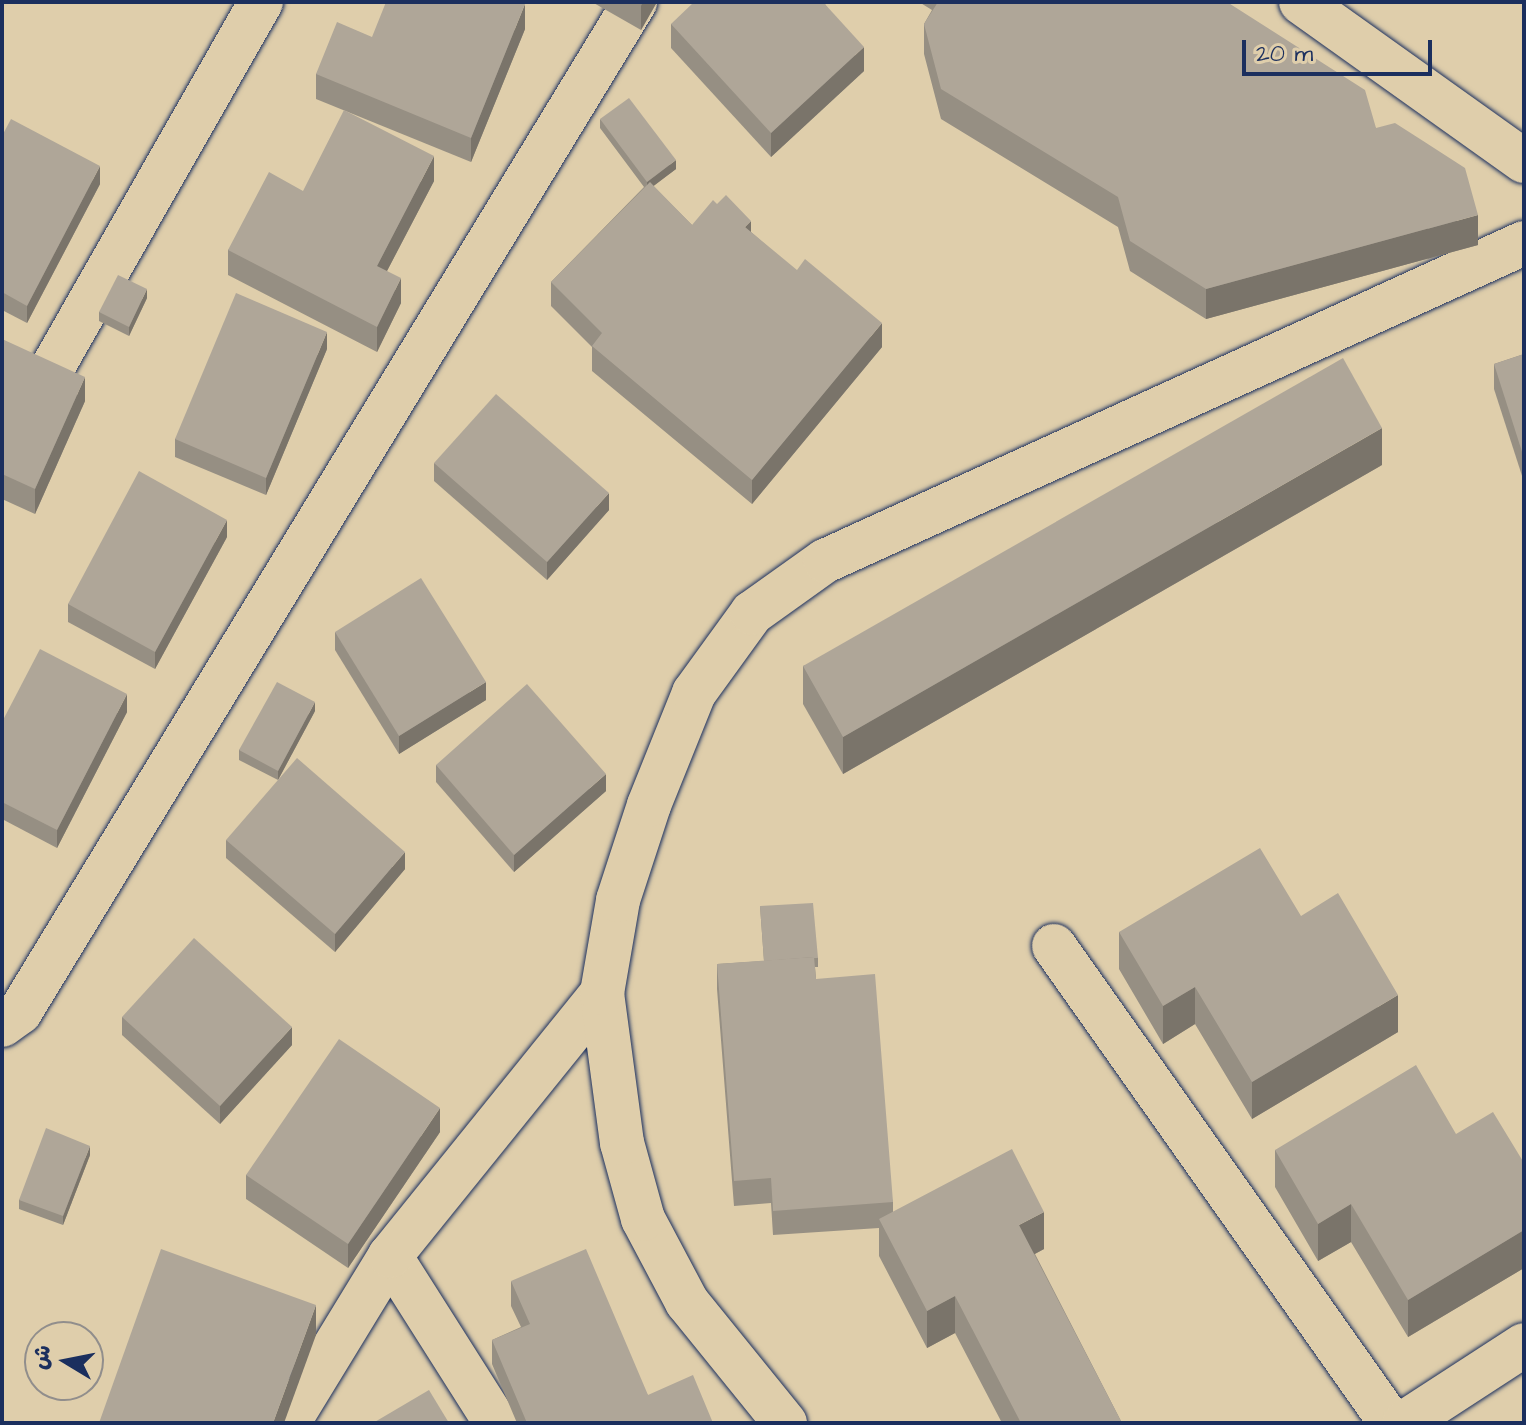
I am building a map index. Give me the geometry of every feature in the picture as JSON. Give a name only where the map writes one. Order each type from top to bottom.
[{"type":"street","points":[[2,456],[261,2]]},
{"type":"street","points":[[2,1025],[20,1012],[635,2]]},
{"type":"street","points":[[1301,2],[1524,161]]},
{"type":"street","points":[[785,1423],[687,1302],[643,1219],[622,1143],[602,993],[618,900],[649,805],[694,693],[752,613],[825,561],[1524,243]]},
{"type":"street","points":[[1054,946],[1391,1423]]},
{"type":"street","points":[[288,1423],[390,1256],[602,993]]},
{"type":"street","points":[[390,1256],[496,1423]]},
{"type":"street","points":[[1404,1423],[1524,1345]]},
{"type":"building","points":[[386,2],[525,4],[471,138],[316,74],[337,22],[372,37]]},
{"type":"building","points":[[694,2],[823,2],[864,47],[771,133],[671,24]]},
{"type":"building","points":[[938,2],[1227,2],[1365,90],[1376,128],[1395,123],[1465,168],[1478,215],[1206,289],[1130,241],[1118,197],[941,89],[924,24]]},
{"type":"building","points":[[629,98],[676,160],[647,182],[600,119]]},
{"type":"building","points":[[344,110],[434,156],[377,266],[401,278],[377,327],[228,250],[269,172],[303,191]]},
{"type":"building","points":[[11,119],[100,166],[27,306],[2,292],[2,136]]},
{"type":"building","points":[[650,182],[692,225],[713,200],[717,204],[726,195],[751,221],[745,227],[797,270],[805,259],[882,323],[752,480],[592,346],[602,333],[551,282]]},
{"type":"building","points":[[118,275],[147,289],[129,327],[99,312]]},
{"type":"building","points":[[236,293],[327,332],[266,478],[175,439]]},
{"type":"building","points":[[2,339],[85,377],[35,489],[2,474]]},
{"type":"building","points":[[1524,354],[1524,458],[1494,364]]},
{"type":"building","points":[[1343,358],[1382,428],[843,737],[803,666]]},
{"type":"building","points":[[496,394],[609,493],[547,562],[434,463]]},
{"type":"building","points":[[139,471],[227,520],[155,652],[68,604]]},
{"type":"building","points":[[421,578],[486,682],[399,736],[335,632]]},
{"type":"building","points":[[40,649],[127,694],[57,830],[2,802],[2,722]]},
{"type":"building","points":[[277,682],[315,702],[278,771],[239,750]]},
{"type":"building","points":[[527,684],[606,774],[514,855],[436,765]]},
{"type":"building","points":[[297,758],[405,852],[335,934],[226,840]]},
{"type":"building","points":[[1260,848],[1301,916],[1338,893],[1398,995],[1252,1082],[1195,987],[1163,1006],[1119,932]]},
{"type":"building","points":[[813,903],[818,958],[764,961],[760,906]]},
{"type":"building","points":[[194,938],[292,1027],[220,1106],[122,1017]]},
{"type":"building","points":[[814,957],[816,979],[875,974],[893,1202],[773,1211],[771,1178],[734,1181],[717,964]]},
{"type":"building","points":[[339,1039],[440,1108],[348,1244],[246,1175]]},
{"type":"building","points":[[1416,1065],[1456,1134],[1493,1112],[1524,1163],[1524,1230],[1408,1300],[1351,1204],[1318,1224],[1275,1150]]},
{"type":"building","points":[[46,1128],[90,1146],[63,1216],[19,1200]]},
{"type":"building","points":[[1012,1149],[1044,1212],[1019,1225],[1122,1423],[1021,1423],[955,1296],[927,1311],[879,1219]]},
{"type":"building","points":[[161,1249],[316,1305],[273,1423],[99,1423]]},
{"type":"building","points":[[586,1249],[648,1395],[693,1375],[713,1423],[527,1423],[492,1340],[530,1324],[511,1281]]},
{"type":"building","points":[[429,1390],[449,1423],[373,1423]]}]
